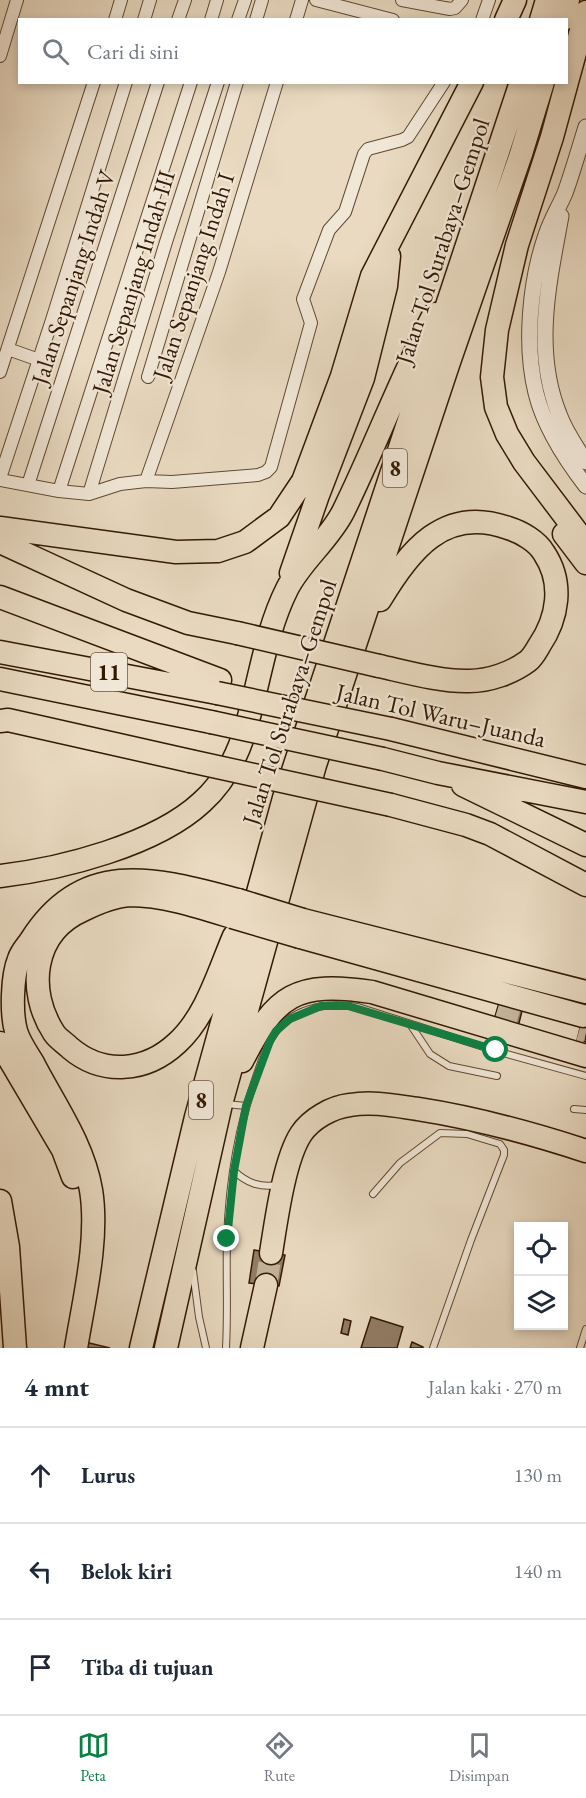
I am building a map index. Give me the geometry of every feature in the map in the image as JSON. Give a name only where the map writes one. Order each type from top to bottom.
[{"type":"highway","points":[[507,18],[515,0]]},
{"type":"highway","points":[[542,18],[546,0]]},
{"type":"highway","points":[[563,18],[568,0]]},
{"type":"highway","points":[[568,75],[586,12]]},
{"type":"highway","points":[[0,528],[176,552],[218,551],[245,542],[279,517],[303,481],[342,376],[372,276],[471,84]]},
{"type":"highway","name":"Jalan Tol Surabaya–Gempol","points":[[141,1348],[196,1117],[296,759],[459,275],[520,84]]},
{"type":"highway","name":"Jalan Tol Surabaya–Gempol","points":[[166,1348],[223,1099],[315,765],[521,154],[542,84]]},
{"type":"highway","points":[[565,84],[517,245],[497,330],[492,377],[496,407],[507,434],[524,462],[586,544]]},
{"type":"highway","points":[[542,166],[529,181],[488,320],[485,331],[481,386],[491,430],[519,476],[586,563]]},
{"type":"highway","points":[[0,876],[54,866],[140,840],[175,823],[203,802],[220,782],[240,745],[281,602],[318,495],[363,378],[386,286],[391,239]]},
{"type":"highway","points":[[281,602],[288,586],[325,540],[343,512],[410,360],[439,304],[459,275]]},
{"type":"highway","points":[[0,542],[126,600],[188,624],[237,633],[380,666],[432,677],[469,681],[504,674],[530,659],[548,633],[557,608],[555,577],[544,552],[522,532],[497,524],[467,521],[440,531],[414,551],[396,573],[374,611],[344,679]]},
{"type":"highway","points":[[0,597],[219,687]]},
{"type":"highway","name":"Jalan Tol Waru–Juanda","points":[[0,652],[219,687],[586,777]]},
{"type":"highway","name":"11","points":[[0,679],[586,802]]},
{"type":"highway","points":[[0,721],[8,720],[391,805],[466,825],[490,834],[586,885]]},
{"type":"highway","points":[[438,772],[586,845]]},
{"type":"highway","points":[[235,909],[129,895],[101,902],[73,914],[51,933],[39,957],[38,983],[42,1010],[55,1034],[76,1053],[98,1065],[121,1068],[150,1061],[177,1043],[196,1019],[213,987],[269,854]]},
{"type":"highway","points":[[75,1348],[91,1249],[93,1208],[91,1189],[75,1138],[16,1032],[12,999],[18,959],[42,923],[64,902],[90,886],[121,880],[159,882],[235,909],[302,929],[402,966],[581,1024],[521,1015]]},
{"type":"highway","points":[[302,929],[586,979]]},
{"type":"highway","points":[[433,953],[586,992]]},
{"type":"highway","points":[[402,966],[460,994],[498,1008]]},
{"type":"highway","points":[[223,1099],[253,1039],[270,1013],[285,999],[310,989],[339,987],[372,992],[586,1056]]},
{"type":"highway","points":[[0,1042],[8,1066],[63,1150],[72,1172],[79,1201],[82,1232],[75,1348]]},
{"type":"highway","points":[[271,1253],[291,1154],[301,1134],[311,1123],[328,1111],[349,1105],[377,1103],[449,1114],[528,1132],[586,1151]]},
{"type":"highway","points":[[0,1201],[8,1246],[15,1348]]},
{"type":"highway","points":[[252,1348],[266,1285]]},
{"type":"street","points":[[0,56],[17,0]]},
{"type":"street","points":[[116,18],[121,0]]},
{"type":"street","points":[[145,18],[150,0]]},
{"type":"street","points":[[179,18],[185,0]]},
{"type":"street","points":[[212,18],[218,0]]},
{"type":"street","points":[[239,18],[245,0]]},
{"type":"street","points":[[257,18],[262,0]]},
{"type":"street","points":[[297,18],[302,0]]},
{"type":"street","points":[[316,0],[385,18]]},
{"type":"street","points":[[402,0],[450,9],[455,8],[462,0]]},
{"type":"street","points":[[483,18],[489,0]]},
{"type":"street","points":[[0,372],[93,84]]},
{"type":"street","points":[[125,84],[0,479],[59,491],[90,494],[120,484],[258,475],[266,472],[271,467],[311,323],[303,299],[329,230],[345,212],[364,154],[375,146],[408,137],[443,84]]},
{"type":"street","name":"Jalan Sepanjang Indah V","points":[[28,485],[157,84]]},
{"type":"street","points":[[59,491],[190,84]]},
{"type":"street","name":"Jalan Sepanjang Indah III","points":[[90,494],[165,242],[217,84]]},
{"type":"street","points":[[148,377],[236,84]]},
{"type":"street","name":"Jalan Sepanjang Indah I","points":[[146,481],[219,272],[276,84]]},
{"type":"street","points":[[586,127],[565,192],[546,235],[537,271],[531,311],[532,370],[536,395],[561,449],[586,486]]},
{"type":"street","points":[[565,192],[544,314],[546,367],[559,416],[586,462]]},
{"type":"street","points":[[8,349],[39,360]]},
{"type":"lane","points":[[226,1348],[227,1239],[234,1171],[246,1106],[264,1054],[282,1024],[300,1013],[321,1006],[348,1006],[586,1076]]},
{"type":"lane","points":[[410,1024],[430,1054],[449,1066],[497,1076]]},
{"type":"lane","points":[[223,1099],[246,1106]]},
{"type":"lane","points":[[574,1109],[586,1110]]},
{"type":"lane","points":[[373,1194],[400,1164],[441,1133],[467,1134],[500,1144],[504,1150],[467,1249],[434,1348]]},
{"type":"lane","points":[[234,1171],[240,1177],[257,1185],[284,1183]]},
{"type":"lane","points":[[189,1244],[199,1317],[206,1348]]},
{"type":"lane","points":[[580,1348],[586,1329]]},
{"type":"building","points":[[501,996],[524,1003],[518,1027],[494,1020]]},
{"type":"building","points":[[586,1005],[586,1042],[577,1040]]},
{"type":"building","points":[[254,1250],[285,1255],[279,1286],[249,1283]]},
{"type":"building","points":[[371,1317],[403,1327],[397,1348],[361,1348]]},
{"type":"building","points":[[344,1319],[351,1321],[348,1335],[341,1333]]},
{"type":"building","points":[[85,1342],[110,1348],[83,1348]]},
{"type":"building","points":[[412,1342],[423,1347],[423,1348],[410,1348]]},
{"type":"tunnel","points":[[498,1008],[521,1015]]},
{"type":"tunnel","points":[[579,1031],[586,1033]]},
{"type":"tunnel","points":[[266,1285],[271,1253]]},
{"type":"route","points":[[227,1239],[234,1171],[246,1106],[264,1054],[282,1024],[309,1009],[321,1006],[358,1007],[496,1050]]}]
